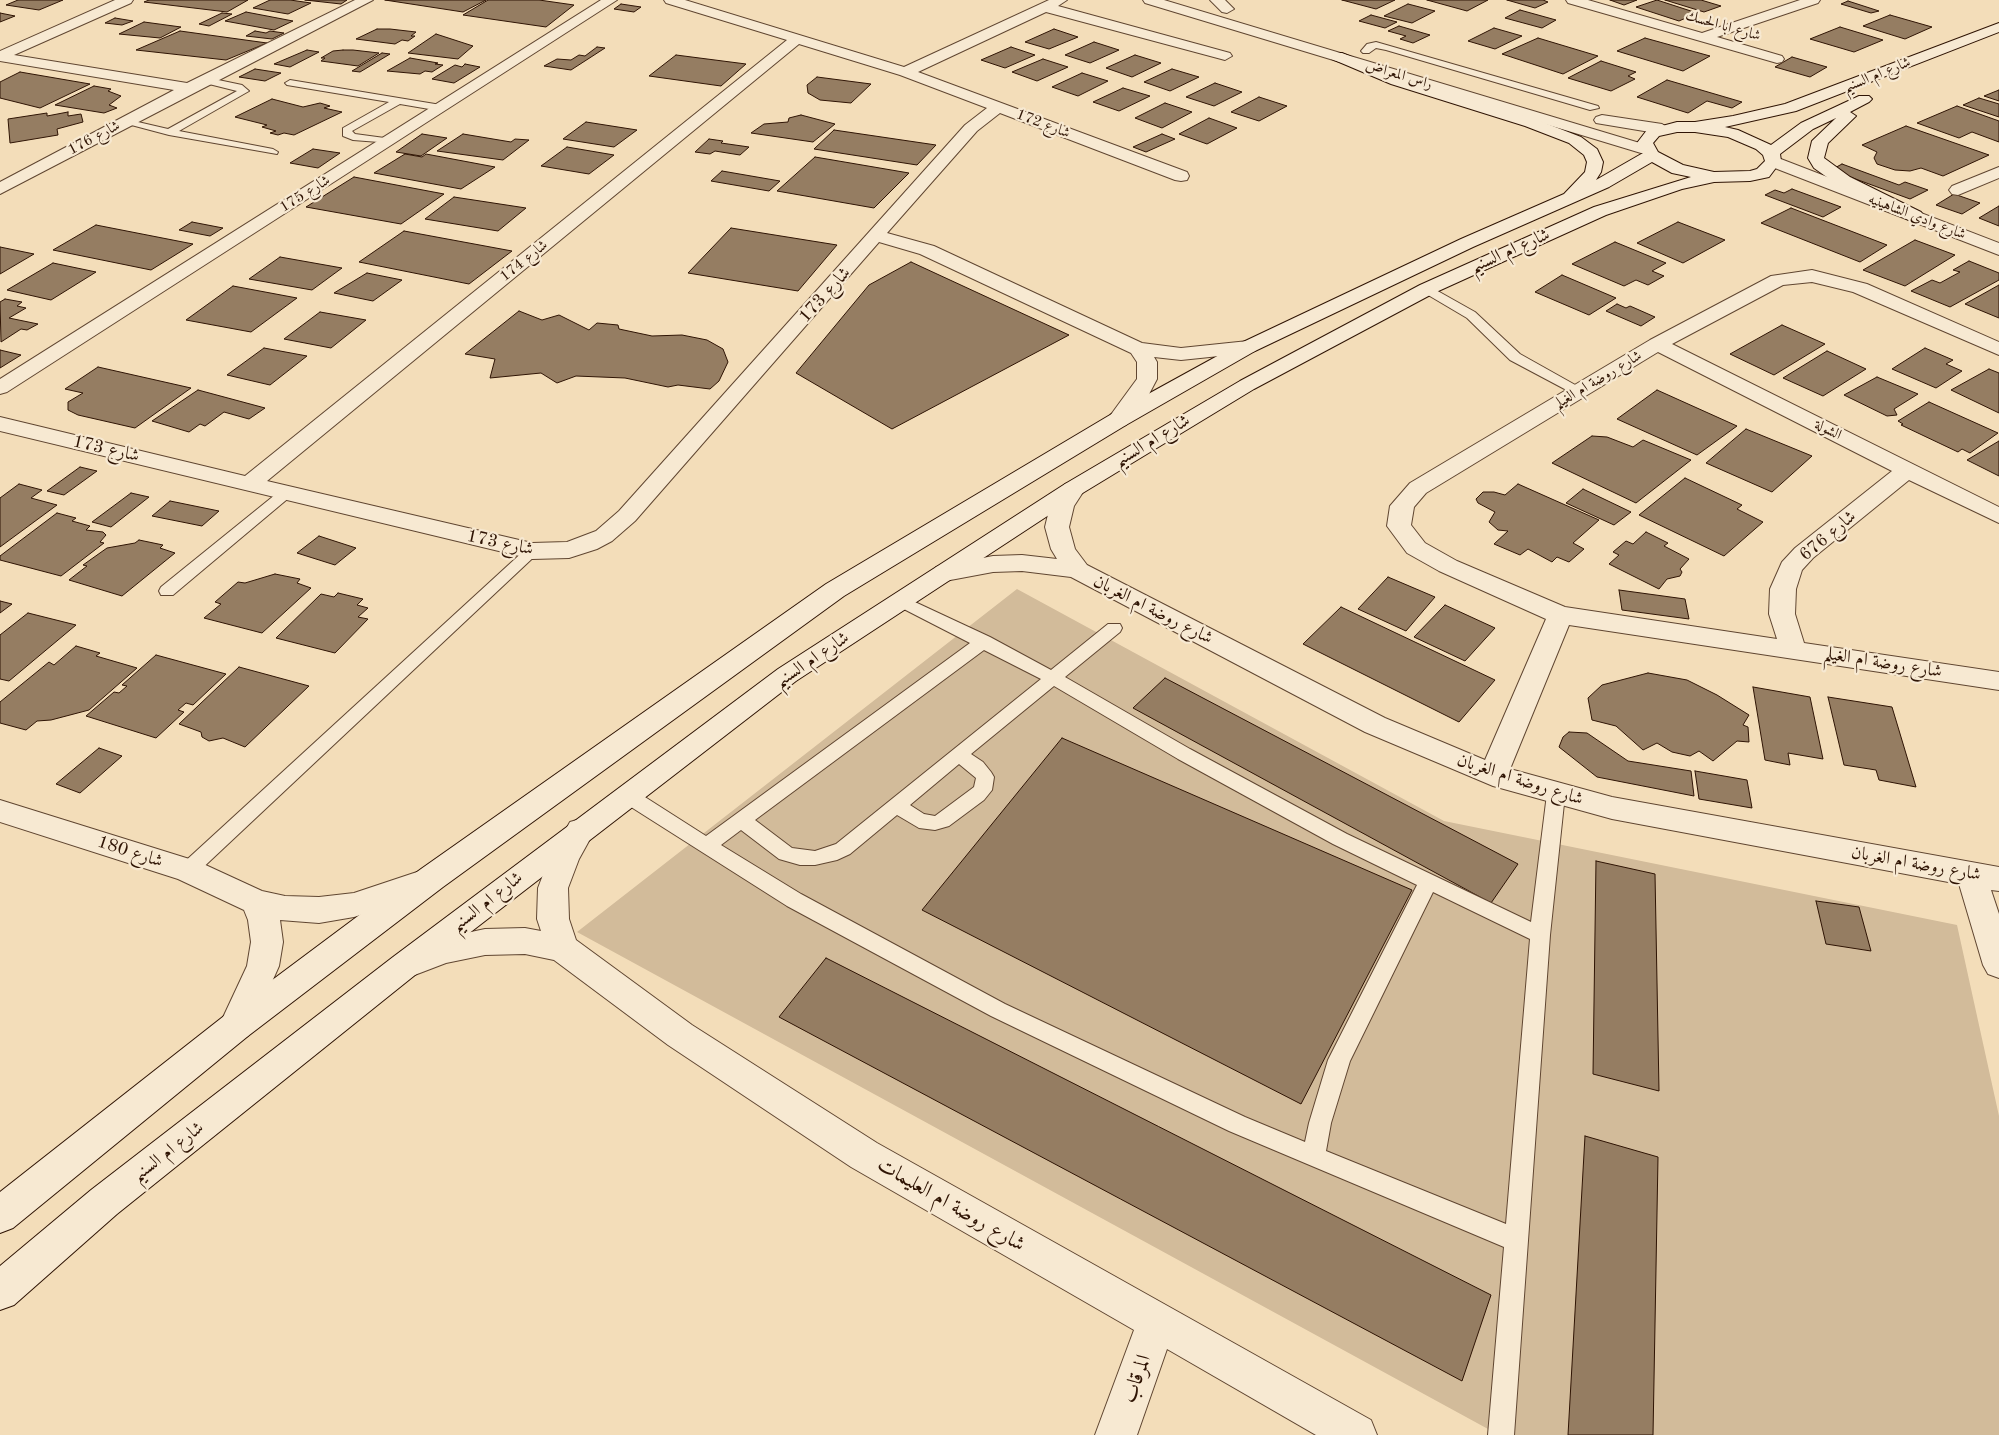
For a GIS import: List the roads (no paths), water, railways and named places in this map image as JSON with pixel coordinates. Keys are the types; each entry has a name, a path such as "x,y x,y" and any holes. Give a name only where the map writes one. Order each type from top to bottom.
{"street":[{"path":"0,56 126,0"},
{"name":"شارع 176","path":"0,189 188,88 366,0"},
{"name":"شارع 175","path":"0,388 610,0"},
{"name":"شارع 172","path":"671,0 905,72 1181,176"},
{"path":"905,72 1060,0"},
{"name":"راس المعراض","path":"1150,0 1650,152 1678,169 1714,177"},
{"name":"راس المعراض","path":"1197,0 1222,4 1366,51 1560,110 1624,125 1662,129 1695,126"},
{"name":"شارع ابا الحسك","path":"1573,0 1777,59"},
{"path":"1704,37 1813,0"},
{"path":"1045,7 1225,56"},
{"name":"شارع ام السنيم","path":"1695,126 1733,121 1790,108 1999,27"},
{"name":"شارع 174","path":"250,483 797,39"},
{"path":"0,56 188,88"},
{"path":"1337,56 1396,81 1554,131 1583,145 1591,153 1595,162 1593,172 1586,182 1556,204"},
{"name":"شارع ام السنيم","path":"1769,162 1807,126 1881,93 1826,134 1816,150 1816,158 1829,172 1844,181 1915,216"},
{"name":"شارع 173","path":"0,424 532,551 569,550 588,544 617,526 877,236 976,122 1000,107"},
{"path":"1695,126 1749,138 1769,162 1741,177 1714,177"},
{"path":"1650,152 1645,143 1648,138 1662,129"},
{"name":"شارع ام السنيم","path":"0,1215 236,1026 432,878 835,590 1118,420 1248,347 1467,243 1623,173 1650,152"},
{"name":"شارع وادي الشاهينيه","path":"1769,162 1999,248"},
{"path":"1958,190 1999,172"},
{"name":"شارع ام السنيم","path":"0,1290 104,1202 404,966 580,830 787,675 1073,489 1246,384 1427,289 1600,211 1678,185 1714,177"},
{"path":"877,236 927,250 1138,349 1181,354 1248,347"},
{"name":"شارع روضة ام الغيلم","path":"1999,349 1860,288 1812,276 1778,280 1657,344 1418,488 1402,506 1399,526 1416,548 1448,566 1560,615 1999,681"},
{"name":"الشولة","path":"1657,344 1999,516"},
{"path":"1118,420 1136,398 1147,379 1147,362 1138,349"},
{"name":"شارع 676","path":"1793,649 1782,614 1783,589 1791,568 1804,553 1907,470"},
{"name":"شارع روضة ام الغربان","path":"1073,489 1062,506 1057,527 1063,549 1078,571"},
{"name":"شارع روضة ام الغربان","path":"945,573 993,564 1022,563 1078,571 1375,725 1493,775 1556,794 1612,808 1985,876"},
{"path":"1493,775 1560,615"},
{"name":"شارع 180","path":"0,810 188,870 256,902 285,909 319,910 354,905 432,878"},
{"path":"562,948 553,919 553,888 564,859 580,830"},
{"path":"1985,876 1999,966"},
{"path":"236,1026 263,966 267,942 264,920 256,902"},
{"name":"شارع روضة ام العليمات","path":"404,966 443,951 485,942 525,941 562,948 680,1035 864,1155 1356,1435"},
{"name":"المرقاب","path":"1116,1435 1157,1322"}],"lane":[{"path":"1366,51 1370,46 1387,47 1594,108"},
{"path":"169,132 244,91 239,87 204,80"},
{"path":"290,83 441,108"},
{"path":"388,142 353,137 347,134 347,130 398,101"},
{"path":"124,122 273,152"},
{"path":"1427,289 1471,315 1496,341 1516,357 1579,391"},
{"path":"167,591 286,493"},
{"path":"188,870 532,551"},
{"path":"902,601 984,641 1053,678 1259,796 1428,883 1540,935"},
{"path":"742,820 786,854 800,858 815,858 843,849 1114,628"},
{"path":"706,846 984,641"},
{"path":"897,805 919,821 934,823 942,821 977,795 983,790 985,777 977,767 959,755"},
{"path":"1500,1435 1540,935 1556,794"},
{"path":"627,795 706,846 802,904 998,1010 1131,1075 1314,1157 1516,1240"},
{"path":"1314,1157 1322,1115 1339,1060 1428,883"}]}
